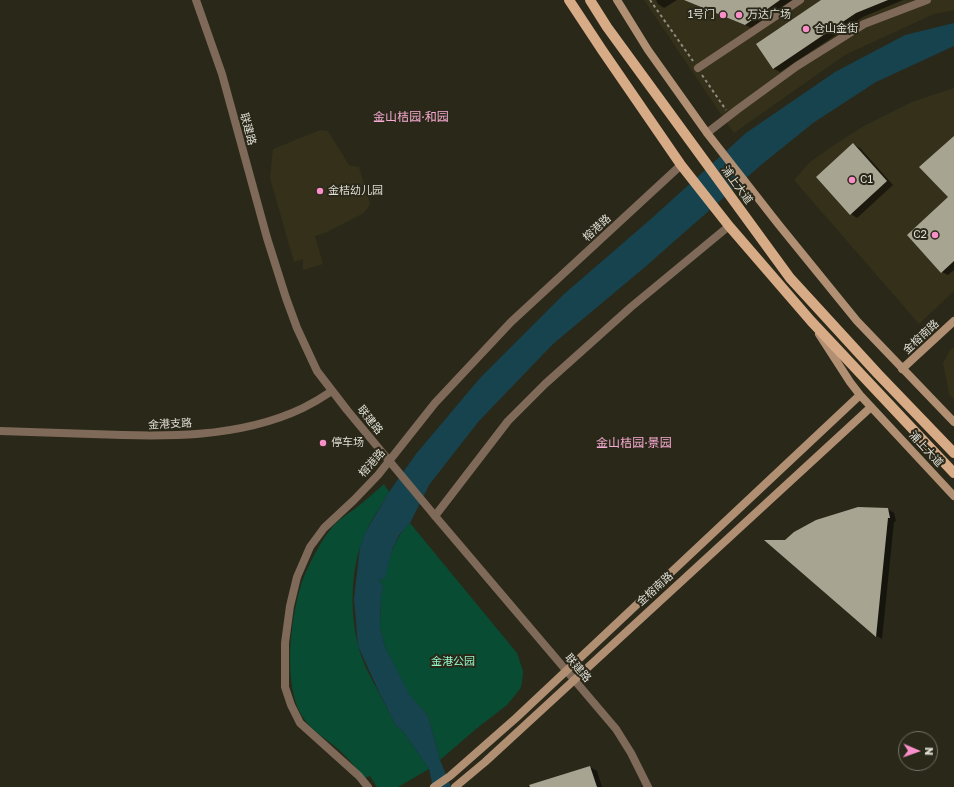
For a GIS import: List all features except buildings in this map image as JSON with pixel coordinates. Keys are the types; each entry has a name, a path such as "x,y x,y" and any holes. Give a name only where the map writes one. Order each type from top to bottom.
{"main road":[{"name":"浦上大道","path":"569,0 682,165 729,226 811,321 954,473"},
{"name":"浦上大道","path":"590,0 607,27 790,278 878,374 954,453"},
{"path":"617,0 648,50 707,133 857,321 954,422"},
{"name":"浦上大道","path":"811,321 860,395 954,496"},
{"name":"金榕南路","path":"902,369 954,321"},
{"path":"434,787 468,761 516,718 860,395"},
{"name":"金榕南路","path":"455,787 485,762 871,407"}],"street":[{"name":"联建路","path":"196,0 222,74 267,238 286,298 317,371 389,461 621,736 648,787"},
{"path":"698,68 800,0"},
{"path":"707,133 797,66 864,24 927,0"},
{"name":"榕港路","path":"368,787 351,769 305,728 290,705 285,687 286,627 292,591 310,547 324,528 354,500 389,461 435,402 510,322 682,165"},
{"path":"435,516 508,421 544,384 631,306 729,226"},
{"name":"金港支路","path":"0,431 138,436 167,436 210,432 244,427 279,417 304,408 332,391"}],"path":[{"path":"650,0 730,115"}],"shaded area":[{"path":"644,0 954,0 954,10 934,14 845,55 734,133"},
{"path":"954,88 954,291 919,324 794,180 810,162 864,126 912,102"},
{"name":"金桔幼儿园","path":"320,130 328,131 349,165 359,167 370,204 362,214 325,233 315,236 323,264 303,270 303,259 294,262 270,178 273,149"},
{"path":"954,347 954,399 949,394 943,363 950,350"}],"green space":[{"path":"384,484 389,492 367,529 356,563 353,612 358,644 367,670 396,726 403,731 429,769 398,787 377,787 370,776 365,778 342,752 309,725 302,716 296,703 290,670 291,634 297,599 303,578 320,544 335,524"},
{"name":"金港公园","path":"410,523 517,653 523,671 520,689 507,705 440,760 428,716 408,694 385,647 380,627 383,586 379,580 385,578 388,563 396,541"}],"water":[{"path":"954,23 954,46 876,82 813,123 761,165 645,267 553,344 479,421 429,485 410,523 399,535 392,550 385,578 379,580 383,586 380,627 385,647 409,694 428,716 440,760 451,787 433,787 429,769 403,731 396,726 358,646 354,599 360,547 365,533 389,492 416,454 480,378 563,295 652,218 746,133 835,72 905,35"}],"place":[{"name":"1号门","path":"723,15"},
{"name":"万达广场","path":"739,15"},
{"name":"仓山金街","path":"806,29"},
{"name":"C1","path":"852,180"},
{"name":"金桔幼儿园","path":"320,191"},
{"name":"C2","path":"935,235"},
{"name":"停车场","path":"323,443"}],"district":[{"name":"金山桔园·和园","path":"411,117"},
{"name":"金山桔园·景园","path":"634,443"}]}
